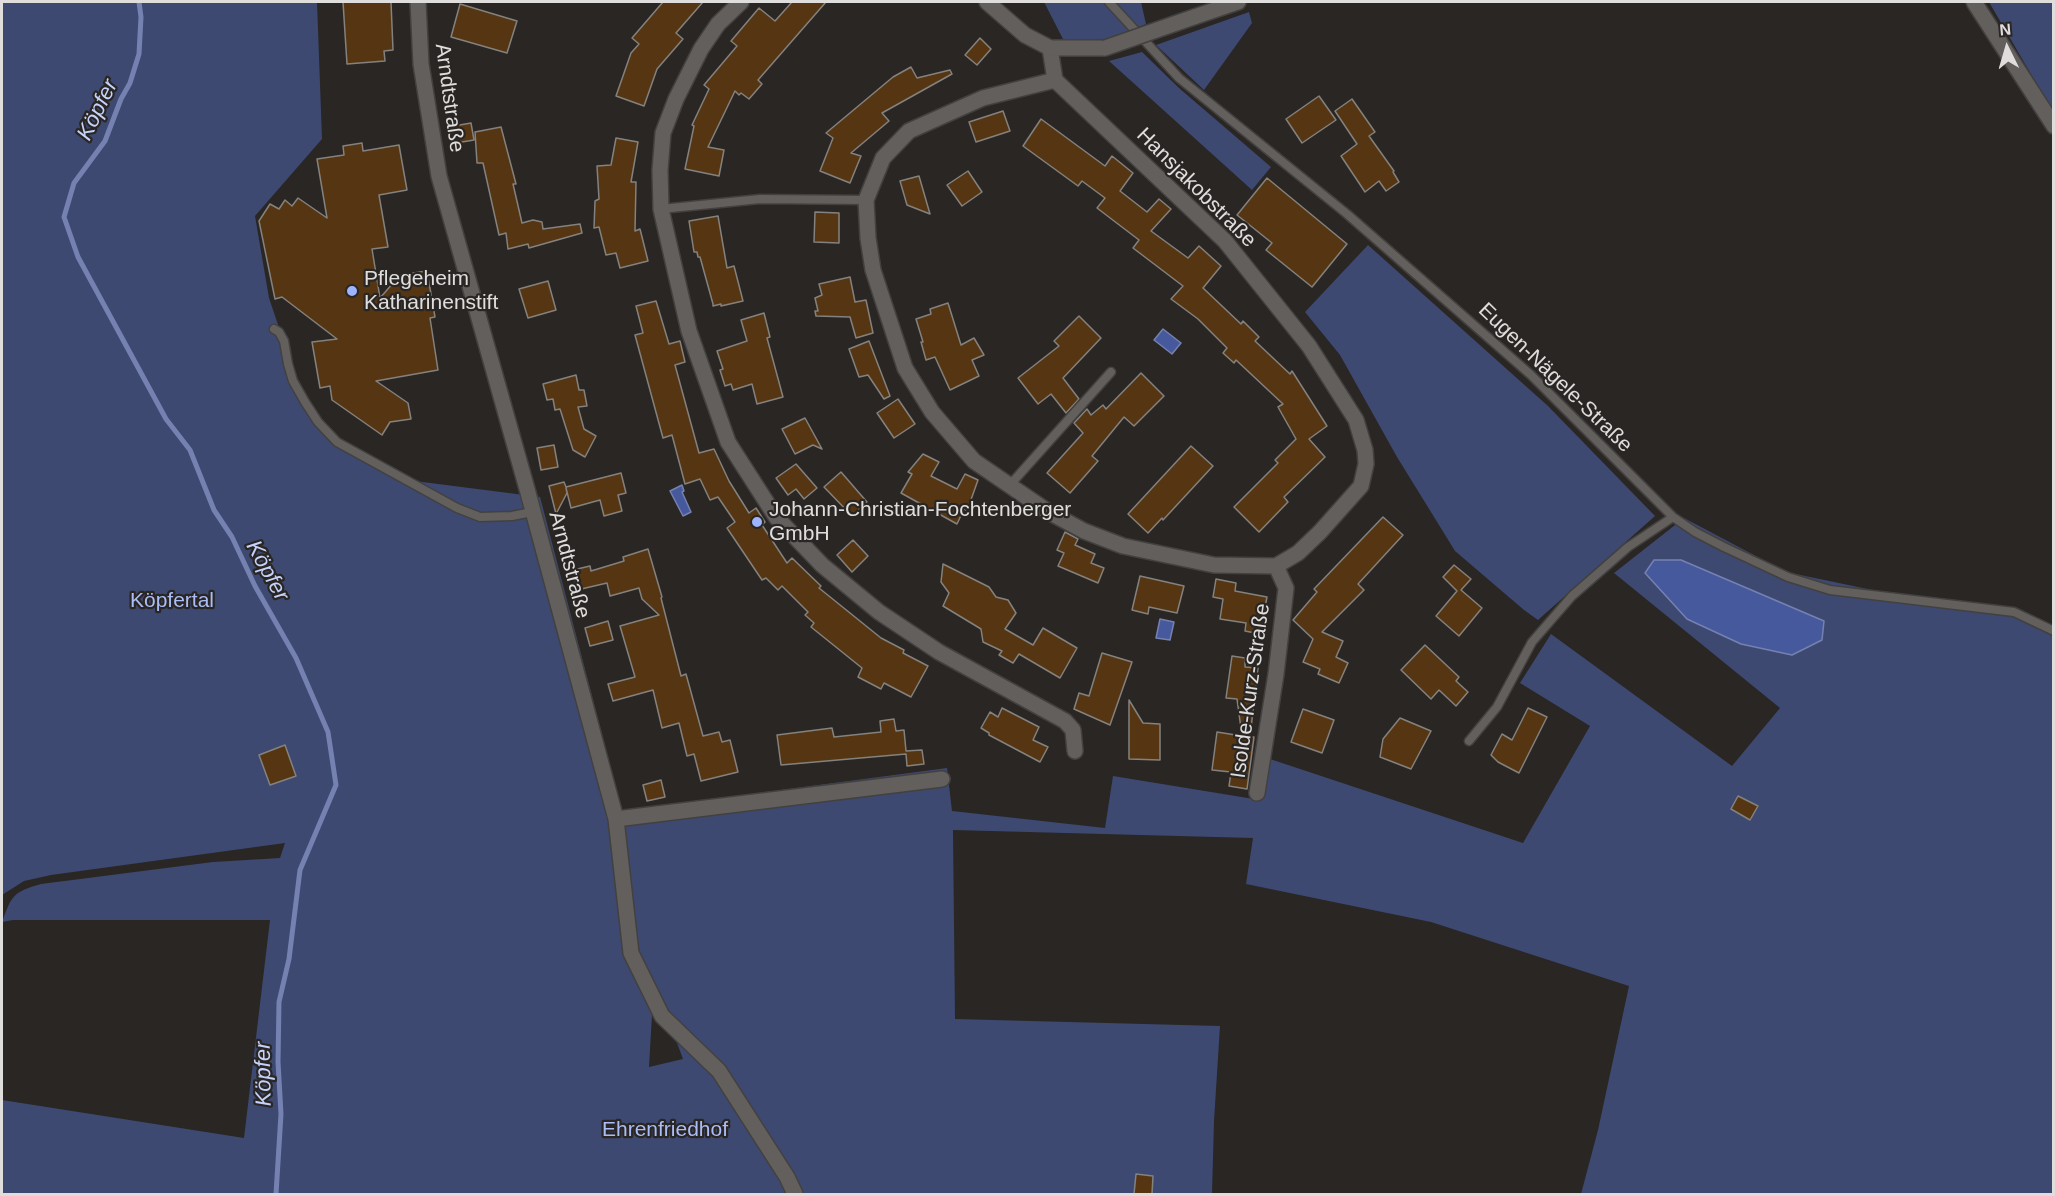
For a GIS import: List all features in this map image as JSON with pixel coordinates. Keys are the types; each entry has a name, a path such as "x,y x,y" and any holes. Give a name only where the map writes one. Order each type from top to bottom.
{"street":[{"name":"Arndtstraße","path":"418,2 421,64 439,176 616,819 631,953 662,1016 719,1071 787,1177 795,1194"},
{"path":"741,2 718,24 701,49 676,99 663,133 660,170 661,209 689,331 728,442 776,517 822,565 879,612 939,652 1065,721 1073,730 1075,751"},
{"path":"987,2 1025,36 1050,48 1105,48 1238,2"},
{"path":"1974,2 2054,126"},
{"path":"1050,48 1055,80 983,98 909,131 883,158 866,200 868,238 873,270 905,368 932,412 974,461 1009,486 1066,521 1123,546 1214,565 1276,566"},
{"name":"Hansjakobstraße","path":"1055,80 1225,241 1308,346 1356,420 1365,450 1366,464 1361,486 1298,554 1276,566"},
{"name":"Isolde-Kurz-Straße","path":"1257,793 1276,674 1286,588 1276,566"},
{"path":"616,819 942,779"}],"lane":[{"name":"Eugen-Nägele-Straße","path":"1109,2 1179,78 1347,213 1531,375 1673,517 1695,532 1788,577 1830,590 2014,612 2054,630"},
{"path":"661,209 760,199 866,200"},
{"path":"274,329 284,340 293,381 304,402 318,422 337,442 457,508 480,517 512,516 532,512"},
{"path":"1009,486 1111,372"},
{"path":"1469,741 1497,708 1533,642 1572,596 1628,547 1673,517"}],"green space":[{"path":"2,2 317,2 322,139 255,216 269,298 293,369 324,430 399,479 540,497 622,811 947,768 952,811 1105,828 1113,776 1260,800 1267,758 1523,843 1590,726 1520,683 1551,634 1732,766 1780,708 1614,573 1684,518 1786,572 1882,592 1993,609 2053,632 2053,1194 1581,1194 1598,1130 1629,986 1431,922 1246,884 1253,838 953,830 955,1019 1220,1026 1212,1194 2,1194 2,1100 244,1138 270,920 13,920 2,922 11,900 19,892 41,884 213,862 280,858 285,843 51,875 24,881 2,895","holes":["653,997 670,1024 683,1059 649,1067"]},
{"path":"1044,2 1141,2 1146,24 1108,39 1064,41"},
{"path":"1989,2 2053,2 2053,112"},
{"path":"1249,12 1252,23 1204,90 1156,45"},
{"path":"1142,52 1179,88 1271,167 1252,190 1109,61"},
{"path":"1368,245 1548,406 1655,516 1538,620 1455,551 1397,457 1340,355 1305,312"}],"shaded area":[{"path":"1163,329 1181,343 1172,354 1154,340"},
{"path":"682,485 684,491 682,492 691,512 683,516 670,491"},
{"path":"1654,560 1681,560 1824,621 1822,640 1792,655 1741,644 1687,619 1645,573"},
{"path":"1160,619 1174,622 1170,640 1156,638"}],"building":[{"path":"343,2 391,2 393,50 384,51 385,61 347,64"},
{"path":"663,2 703,2 676,33 683,39 657,69 644,106 616,96 631,53 639,44 632,38"},
{"path":"792,2 826,2 758,80 762,84 749,99 735,91 708,147 724,150 719,176 685,169 694,126 692,125 709,89 704,85 737,46 731,41 759,8 775,21"},
{"path":"460,4 517,21 507,53 451,37"},
{"path":"980,38 991,49 977,65 965,55"},
{"path":"911,67 917,78 950,70 952,74 882,113 889,121 851,153 861,156 850,183 820,171 833,138 826,133 893,77"},
{"path":"1319,96 1336,120 1302,143 1286,119"},
{"path":"1352,99 1375,132 1369,136 1394,171 1399,182 1386,191 1379,181 1365,192 1341,156 1357,144 1335,111"},
{"path":"1003,111 1010,131 976,142 969,122"},
{"path":"1041,119 1105,166 1112,156 1133,173 1120,191 1147,212 1159,199 1171,209 1151,231 1188,258 1199,246 1221,266 1203,288 1241,324 1243,321 1259,337 1255,341 1290,374 1292,371 1327,426 1309,439 1325,457 1284,497 1288,502 1259,532 1234,507 1278,463 1275,460 1296,439 1278,407 1283,404 1236,360 1234,363 1223,353 1227,348 1198,319 1171,299 1183,286 1133,248 1139,240 1097,208 1105,198 1082,181 1078,186 1023,146"},
{"path":"471,123 474,140 456,143 454,126"},
{"path":"501,127 516,184 513,184 522,223 533,220 542,222 543,229 580,224 582,233 529,248 528,244 508,249 506,233 499,235 483,163 477,163 475,132"},
{"path":"616,138 638,142 631,182 636,182 635,231 640,229 648,261 620,268 616,253 606,255 599,227 594,228 595,201 599,199 597,166 611,165"},
{"name":"Pflegeheim Katharinenstift","path":"362,143 363,151 399,145 407,190 379,195 388,247 372,249 380,298 400,275 427,271 435,317 430,318 438,370 376,381 408,403 411,419 390,422 382,435 332,400 330,386 320,388 312,342 337,339 282,297 275,299 259,221 270,204 279,209 285,200 292,206 298,198 327,218 317,159 344,155 343,146"},
{"path":"968,171 982,192 962,206 947,185"},
{"path":"919,176 930,214 907,205 900,181"},
{"path":"1267,178 1347,244 1312,287 1266,250 1272,243 1237,215"},
{"path":"815,212 839,213 839,243 814,242"},
{"path":"718,216 727,268 734,266 743,301 713,306 700,257 697,252 694,252 689,221"},
{"path":"850,277 855,302 866,300 873,333 856,338 850,317 816,316 815,311 818,311 815,298 822,295 819,284"},
{"path":"548,281 556,310 528,318 519,289"},
{"path":"656,301 669,344 680,341 685,362 675,365 699,453 714,449 729,481 749,513 756,508 765,522 762,525 787,563 792,558 821,586 819,588 881,638 928,666 911,697 884,683 881,689 858,677 862,668 811,627 814,623 805,615 808,612 782,586 778,590 766,578 762,580 727,528 735,522 718,497 710,500 700,479 685,484 672,435 663,438 635,335 643,333 636,306"},
{"path":"948,303 961,345 974,338 984,355 972,360 979,376 950,390 935,357 926,360 916,319 931,314 930,309"},
{"path":"764,313 770,337 767,338 783,397 757,404 752,384 733,390 731,384 725,386 720,370 723,369 717,351 747,341 741,320"},
{"path":"1079,316 1101,338 1063,378 1079,399 1066,413 1051,394 1038,404 1018,378 1059,346 1054,341"},
{"path":"869,341 890,396 884,399 868,375 859,377 849,349"},
{"path":"1141,373 1164,396 1134,426 1124,417 1092,456 1098,461 1070,493 1047,473 1083,433 1074,423 1087,409 1091,415 1103,405 1106,409"},
{"path":"576,375 579,390 584,390 587,406 578,407 584,429 596,436 585,457 573,450 560,409 555,410 553,399 547,400 543,384"},
{"path":"898,399 915,424 894,438 877,413"},
{"path":"805,418 822,449 813,445 795,454 782,429"},
{"path":"554,445 558,467 541,470 537,448"},
{"path":"1191,446 1213,466 1148,533 1128,514"},
{"path":"923,454 939,462 931,476 957,489 965,474 978,480 967,511 964,509 957,524 901,493 912,474 908,472"},
{"path":"796,464 817,488 804,499 796,489 788,495 776,478"},
{"path":"841,472 867,502 852,516 824,487"},
{"path":"621,473 626,493 618,495 622,511 604,516 600,500 571,508 566,488 567,493 556,514 549,486 564,482 566,487"},
{"path":"1383,517 1403,535 1358,584 1364,590 1322,632 1343,641 1336,657 1348,663 1339,683 1318,674 1320,669 1303,662 1313,639 1293,620 1317,592 1314,589"},
{"path":"1065,532 1078,539 1075,545 1095,554 1091,563 1104,568 1098,583 1058,566 1064,553 1057,550"},
{"path":"853,540 868,556 852,572 837,555"},
{"path":"648,549 681,676 686,674 703,736 719,732 722,742 730,740 738,772 701,781 694,754 687,756 679,723 662,728 653,690 613,701 608,684 635,677 620,626 659,615 642,599 639,588 610,596 607,583 577,590 573,570 590,566 591,571 624,561 623,557"},
{"path":"943,564 989,587 996,597 1008,600 1016,613 1005,629 1033,645 1043,628 1077,648 1060,678 1019,654 1013,663 999,655 1002,651 983,642 981,629 943,606 949,593 941,582"},
{"path":"1454,565 1471,579 1461,590 1482,608 1459,636 1436,616 1457,591 1443,577"},
{"path":"1140,576 1184,586 1177,613 1149,607 1148,614 1132,610"},
{"path":"1216,579 1236,583 1235,591 1267,597 1260,634 1245,631 1246,623 1220,619 1223,599 1213,597"},
{"path":"608,621 613,640 590,646 585,628"},
{"path":"1425,645 1459,677 1456,681 1468,692 1456,706 1439,690 1431,699 1401,670"},
{"path":"1102,653 1132,662 1110,725 1074,709 1079,693 1089,696"},
{"path":"1232,656 1245,658 1245,667 1258,668 1250,737 1254,737 1247,789 1229,786 1231,772 1212,770 1217,732 1242,736 1237,699 1226,698"},
{"path":"1129,700 1143,723 1160,724 1160,760 1129,759"},
{"path":"1002,708 1039,727 1033,740 1048,747 1040,762 989,735 981,728 990,712 998,717"},
{"path":"1528,708 1547,717 1519,773 1498,762 1491,755 1502,734 1512,740"},
{"path":"1303,709 1334,720 1322,753 1291,742"},
{"path":"1400,718 1431,731 1411,769 1380,757 1383,739"},
{"path":"894,719 896,731 904,730 906,751 922,750 924,764 907,766 906,754 781,765 777,735 832,728 834,737 881,732 880,721"},
{"path":"285,745 296,776 270,785 259,755"},
{"path":"661,780 665,797 647,801 643,785"},
{"path":"1738,796 1758,806 1750,820 1731,809"},
{"path":"1136,1174 1153,1176 1152,1194 1134,1194"}],"waterway":[{"name":"Köpfer","path":"139,2 141,17 139,54 130,83 121,99 105,141 74,183 64,217 78,257 166,419 190,450 214,510 232,537 255,586 296,658 328,732 336,785 300,870 289,959 279,1002 278,1062 281,1114 276,1194"}],"place":[{"name":"Pflegeheim Katharinenstift","path":"352,291"},
{"name":"Johann-Christian-Fochtenberger GmbH","path":"757,522"}],"park label":[{"name":"Köpfertal","path":"172,601"},
{"name":"Ehrenfriedhof","path":"665,1130"}]}
